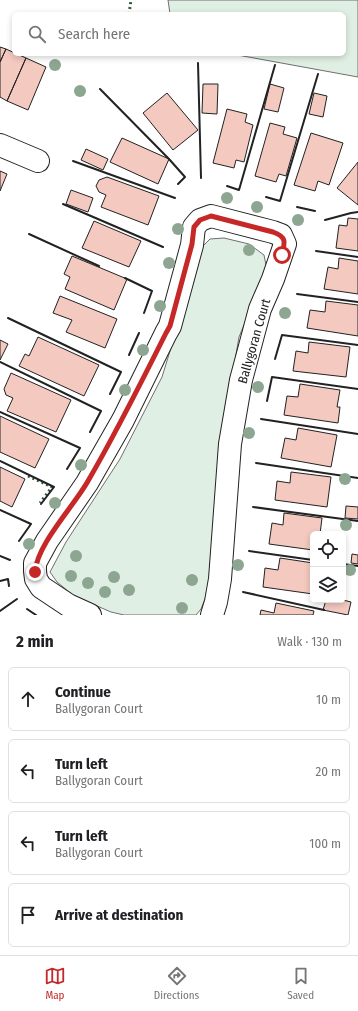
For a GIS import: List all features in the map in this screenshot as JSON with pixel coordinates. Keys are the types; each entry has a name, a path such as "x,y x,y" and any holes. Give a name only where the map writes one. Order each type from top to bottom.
{"street":[{"path":"0,145 38,161"},
{"name":"Ballygoran Court","path":"90,615 68,605 48,593 36,579 35,563 47,541 87,483 126,412 170,326 192,244 194,227 200,220 211,216 281,235 285,244 273,279 260,309 241,380 230,444 220,579 212,615"}],"green space":[{"path":"168,0 358,0 358,77 243,56 346,56 346,12 170,12"},
{"path":"224,238 249,244 264,255 267,270 239,337 227,407 215,555 205,599 201,609 196,615 124,615 111,612 74,596 57,582 50,572 66,542 120,459 162,377 202,247 210,239"}],"building":[{"path":"0,47 6,49 0,62"},
{"path":"6,49 12,52 12,56 22,56 26,58 7,101 0,97 0,62"},
{"path":"26,58 46,67 28,110 7,101"},
{"path":"203,84 218,84 217,114 202,113"},
{"path":"270,84 284,88 278,112 264,109"},
{"path":"167,93 198,130 173,150 143,113"},
{"path":"314,93 327,96 323,117 309,114"},
{"path":"227,109 247,114 245,122 253,125 244,162 236,160 234,168 213,163"},
{"path":"270,123 285,127 283,134 297,138 286,176 279,174 276,182 255,176"},
{"path":"311,133 343,143 329,185 318,181 315,191 294,185"},
{"path":"122,138 169,159 158,184 110,162"},
{"path":"86,149 108,159 103,170 81,160"},
{"path":"358,162 358,205 337,188"},
{"path":"0,171 7,174 0,191"},
{"path":"107,177 159,196 148,225 101,207 106,195 99,192 96,186 99,180"},
{"path":"71,190 93,198 88,212 66,204"},
{"path":"348,218 358,219 358,251 336,248 339,225 347,226"},
{"path":"94,221 141,241 129,267 82,248"},
{"path":"72,256 127,279 114,310 65,289 70,277 64,274"},
{"path":"339,258 358,261 358,294 324,289 328,267 338,269"},
{"path":"60,296 117,319 105,348 66,332 72,320 53,313"},
{"path":"326,301 358,305 358,336 307,328 310,310 325,312"},
{"path":"38,337 99,365 84,396 19,366 25,354 29,356"},
{"path":"0,340 8,344 0,360"},
{"path":"309,342 350,347 346,377 293,371 296,351 308,353"},
{"path":"11,373 71,400 56,432 7,411 13,398 6,395 4,389"},
{"path":"300,384 340,390 337,407 340,407 338,423 284,415 287,396 298,397"},
{"path":"0,416 49,439 35,468 0,452"},
{"path":"298,428 337,435 331,467 281,458 285,438 296,440"},
{"path":"0,467 25,479 12,507 0,501"},
{"path":"291,472 331,477 327,507 275,500 277,481 290,483"},
{"path":"346,506 358,507 358,519 345,518"},
{"path":"284,513 322,518 320,531 310,531 310,550 269,544 272,523 283,525"},
{"path":"352,554 358,555 358,564 351,563"},
{"path":"280,558 310,563 310,594 263,587 265,568 278,570"},
{"path":"346,601 351,602 348,615 323,610 325,603 346,603"},
{"path":"276,603 314,611 313,615 260,615 261,610 274,613"}],"hedge":[{"path":"129,12 131,0"},
{"path":"28,476 52,487 40,503"}],"wall":[{"path":"198,63 201,178"},
{"path":"227,186 239,190 275,65"},
{"path":"266,197 280,201 318,74"},
{"path":"100,89 185,177 178,184"},
{"path":"73,161 175,198"},
{"path":"63,204 163,247"},
{"path":"297,207 315,211"},
{"path":"325,220 358,212"},
{"path":"29,234 99,266"},
{"path":"316,251 358,257"},
{"path":"125,278 152,291 144,313"},
{"path":"297,294 358,302"},
{"path":"8,318 121,372 110,394"},
{"path":"129,355 139,333"},
{"path":"275,359 282,335 358,345"},
{"path":"0,362 101,411 90,432"},
{"path":"267,401 272,377 358,389"},
{"path":"0,412 80,448 67,469"},
{"path":"261,419 358,434"},
{"path":"0,461 54,487 41,504"},
{"path":"256,463 358,478"},
{"path":"253,507 358,521"},
{"path":"0,510 31,524 19,541"},
{"path":"249,551 310,560"},
{"path":"0,556 10,560"},
{"path":"346,564 358,566"},
{"path":"0,581 8,579 9,586"},
{"path":"243,592 324,610"},
{"path":"0,611 17,599"},
{"path":"27,609 36,615"}],"route":[{"path":"35,572 35,563 47,541 87,483 123,420 170,326 192,244 194,227 200,220 211,216 273,232 281,235 284,239 285,244 282,255"}]}
